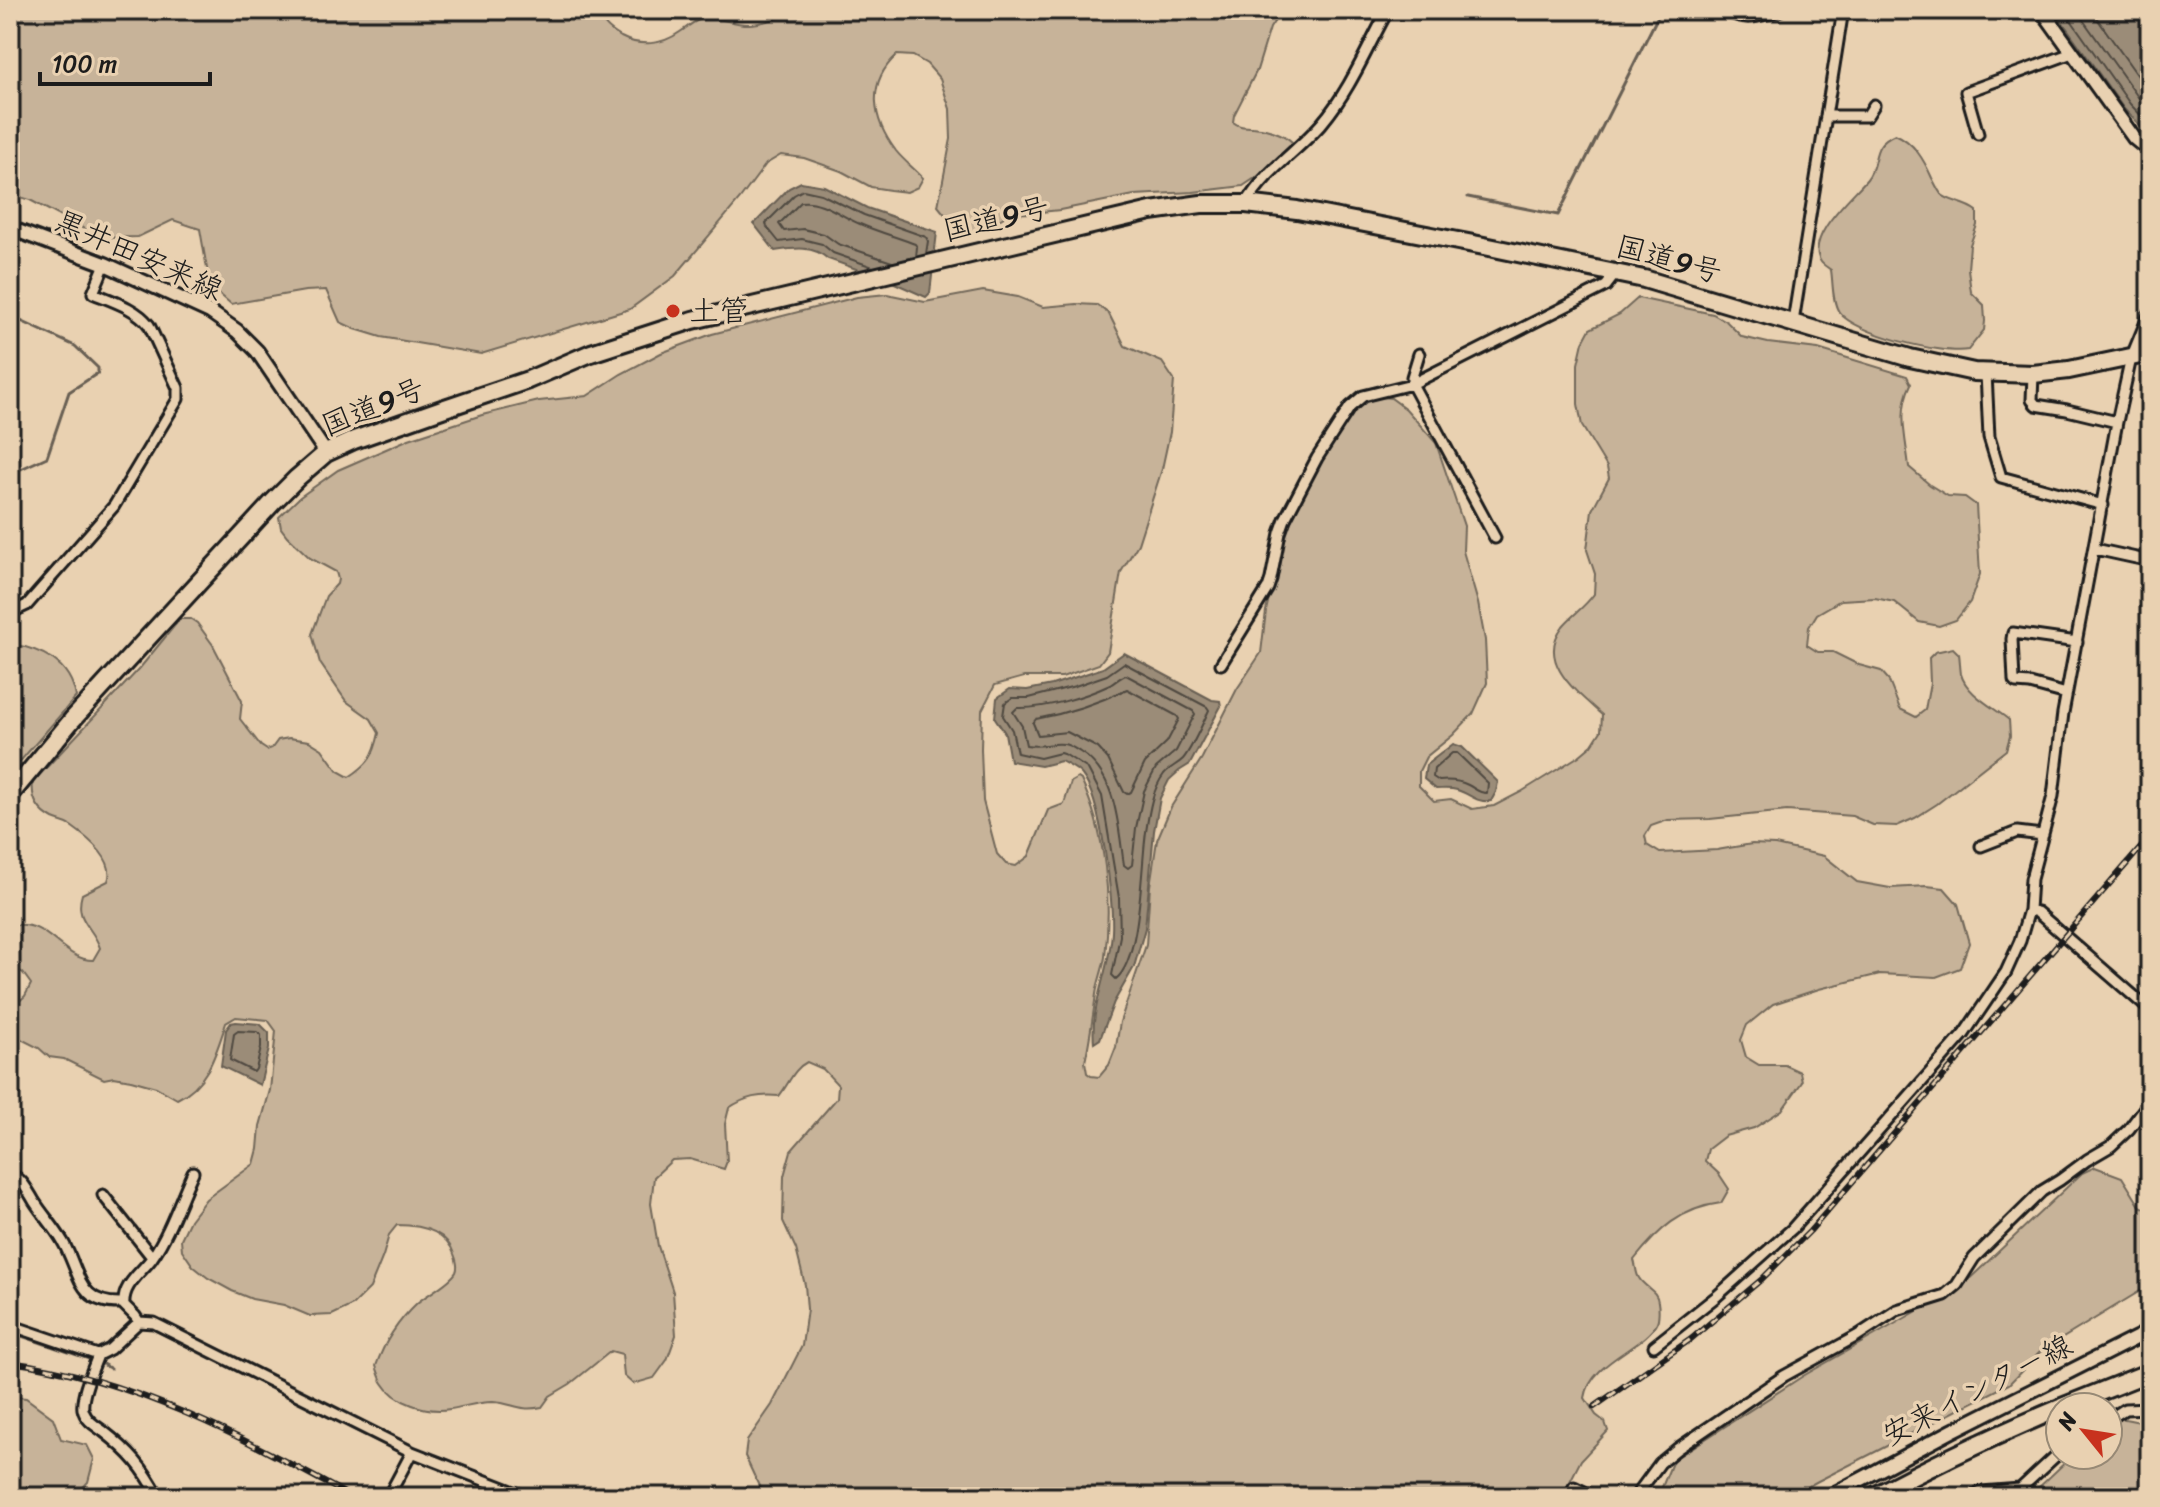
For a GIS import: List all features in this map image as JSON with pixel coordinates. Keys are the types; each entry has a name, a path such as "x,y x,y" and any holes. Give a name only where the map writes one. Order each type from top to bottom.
{"highway":[{"name":"国道9号","path":"10,795 72,720 273,502 326,453 354,440 528,380 591,353 693,320 1151,211 1201,204 1246,204 1297,210 1616,273 1939,366 1986,373 2033,374 2069,370 2150,353"},
{"path":"2102,1391 2150,1372"},
{"path":"1873,1497 2044,1414"}],"main road":[{"path":"2042,10 2134,138 2150,151"},
{"name":"黒井田安来線","path":"10,228 105,264 210,312 237,331 257,351 326,453"},
{"name":"安来インター線","path":"1828,1497 2150,1331"}],"street":[{"path":"1246,204 1256,187 1329,115 1388,10"},
{"path":"1723,10 1748,19 1780,10"},
{"path":"1793,322 1843,10"},
{"path":"1978,134 1966,92 2072,53"},
{"path":"1827,116 1867,116 1874,105"},
{"path":"10,613 27,605 114,506 178,399 178,388 149,325 134,311 93,293 105,264"},
{"path":"1221,664 1268,588 1285,519 1343,415 1363,396 1412,384 1606,286 1616,273"},
{"path":"1654,1346 1717,1296 1792,1229 1964,1034 2006,972 2029,910 2031,879 2053,796 2063,713 2117,422 2131,358 2150,312"},
{"path":"1419,354 1412,384 1495,538"},
{"path":"1986,373 1989,437 2002,479 2103,505"},
{"path":"2033,374 2032,400 2036,405 2117,422"},
{"path":"2095,549 2150,561"},
{"path":"2063,693 2016,683 2010,632 2077,642"},
{"path":"1981,846 2017,832 2043,835"},
{"path":"2029,910 2037,912 2150,1010"},
{"path":"1635,1497 1660,1463 1677,1449 1784,1376 1897,1310 1945,1295 1957,1285 1974,1258 2042,1191 2111,1146 2129,1129 2150,1101"},
{"path":"123,1303 127,1288 152,1257 168,1229 193,1172"},
{"path":"10,1174 21,1181 60,1237 89,1293 103,1302 123,1303 139,1322 154,1323 412,1452 527,1497"},
{"path":"103,1195 152,1257"},
{"path":"139,1322 110,1349 98,1355 83,1409 89,1420 127,1450 159,1497"},
{"path":"10,1325 98,1355"},
{"path":"2124,1410 2150,1408"},
{"path":"388,1497 412,1452"},
{"path":"1970,1497 1981,1492 2020,1489 2044,1467"},
{"path":"1569,1497 1574,1487 1595,1497"}],"shaded area":[{"path":"10,10 598,10 613,32 643,43 666,40 702,19 754,24 803,10 1282,10 1270,28 1257,70 1233,122 1274,132 1292,142 1289,149 1243,186 1134,195 1060,210 1009,214 977,233 965,231 951,222 938,206 951,139 950,109 940,79 927,64 913,56 897,55 880,77 876,102 888,139 923,178 918,187 907,192 871,187 841,171 804,158 781,155 766,164 675,276 630,309 481,354 381,337 355,329 340,322 326,290 231,304 210,286 200,229 173,220 138,237 101,238 30,200 10,194"},
{"path":"1895,134 1918,152 1942,195 1977,211 1968,269 1971,292 1984,305 1985,321 1984,330 1968,350 1939,349 1900,341 1848,320 1837,308 1831,270 1821,262 1819,241 1824,229 1871,173 1881,143"},
{"path":"983,291 1018,297 1043,307 1097,305 1109,314 1125,346 1162,362 1174,380 1170,432 1162,469 1138,544 1121,572 1108,652 1099,664 1062,677 1024,677 995,685 982,710 983,801 997,854 1006,864 1016,866 1029,856 1048,810 1064,804 1071,782 1078,778 1096,822 1105,867 1108,912 1105,957 1085,1062 1087,1073 1091,1076 1099,1077 1109,1065 1146,945 1157,840 1171,807 1202,758 1237,689 1261,653 1266,611 1281,544 1305,490 1344,420 1362,401 1373,396 1391,398 1406,409 1436,443 1464,526 1463,551 1485,640 1487,683 1473,714 1426,757 1419,771 1419,786 1434,801 1451,799 1472,809 1494,806 1521,792 1579,756 1592,745 1601,731 1602,715 1563,676 1554,652 1563,626 1594,594 1595,574 1587,550 1592,510 1609,478 1607,467 1582,426 1578,404 1578,364 1583,342 1590,329 1620,314 1638,298 1713,314 1727,322 1742,337 1818,349 1907,376 1911,384 1904,405 1904,425 1909,467 1948,496 1965,497 1976,505 1980,574 1970,602 1956,620 1939,626 1919,622 1894,602 1875,598 1841,600 1817,614 1809,627 1807,645 1818,652 1833,652 1859,665 1881,671 1888,679 1900,709 1916,717 1925,710 1930,683 1929,658 1935,652 1953,648 1959,654 1961,674 1969,688 2009,720 2010,736 2006,750 1937,804 1897,826 1873,825 1852,816 1787,811 1668,820 1651,826 1645,836 1647,845 1660,853 1717,850 1752,844 1775,845 1824,856 1857,882 1890,888 1944,888 1958,904 1969,943 1960,968 1936,977 1880,974 1819,989 1773,1004 1747,1025 1741,1040 1746,1057 1759,1065 1785,1065 1800,1072 1802,1082 1782,1110 1754,1128 1725,1136 1708,1149 1705,1161 1729,1189 1721,1203 1682,1215 1652,1239 1634,1260 1639,1278 1657,1298 1658,1320 1651,1331 1607,1364 1589,1385 1585,1398 1596,1415 1605,1422 1608,1431 1581,1460 1562,1497 764,1497 745,1456 747,1441 772,1405 802,1346 807,1309 796,1249 783,1221 784,1176 791,1151 837,1098 838,1085 823,1069 807,1062 779,1096 753,1097 729,1108 725,1124 727,1161 724,1169 690,1159 672,1160 654,1177 651,1204 658,1246 673,1292 676,1335 667,1360 654,1378 633,1384 624,1376 622,1354 611,1351 550,1396 542,1407 521,1408 493,1402 441,1410 412,1405 388,1390 376,1366 388,1340 404,1317 456,1272 454,1254 438,1234 414,1226 397,1225 389,1235 370,1288 353,1305 332,1315 310,1316 284,1305 252,1299 232,1291 193,1266 182,1250 181,1239 190,1220 206,1199 254,1164 270,1090 276,1031 268,1020 236,1017 226,1023 203,1077 188,1093 177,1099 156,1087 114,1077 104,1079 64,1059 49,1057 39,1048 15,1036 10,1028 10,1010 25,996 31,984 23,973 10,965 10,926 34,928 72,953 93,960 100,948 82,917 80,903 82,894 108,881 109,873 108,865 92,843 40,808 34,799 33,782 140,668 180,619 191,619 197,623 213,645 242,701 240,719 261,746 267,750 278,740 289,738 309,741 322,749 338,771 349,777 373,754 379,733 371,719 346,701 320,663 312,634 326,596 337,584 336,572 310,558 281,528 279,517 300,497 338,470 409,439 482,415 539,401 587,396 661,353 712,334 857,297 887,294 925,302"},
{"path":"10,644 33,649 53,659 68,675 76,697 10,773"},
{"path":"2095,1167 2122,1177 2140,1206 2150,1208 2150,1285 2040,1352 2009,1384 1789,1497 1658,1497 1673,1460 1803,1376 1963,1285 2082,1173"},
{"path":"10,1396 26,1398 53,1418 61,1439 87,1445 94,1459 88,1482 74,1497 10,1497"},
{"path":"2124,1419 2150,1424 2150,1497 2033,1497 2056,1471 2124,1471"}],"water":[{"path":"2054,10 2150,10 2150,136 2124,109"},
{"path":"801,182 824,186 867,208 937,232 930,293 926,297 828,259 816,251 775,251 754,224 789,188"},
{"path":"1124,653 1212,700 1220,701 1221,706 1190,764 1169,780 1160,798 1145,928 1134,967 1114,1002 1100,1039 1094,1043 1095,1015 1112,932 1105,850 1095,805 1082,775 1061,761 1041,766 1010,761 1005,733 995,718 997,698 1010,689 1027,690 1052,685 1103,668"},
{"path":"1453,744 1462,747 1498,782 1491,801 1477,799 1454,789 1436,789 1424,779 1426,765"},
{"path":"236,1022 260,1024 269,1033 269,1049 260,1085 221,1066 226,1030"}],"waterway":[{"path":"1468,197 1558,215 1661,10"},
{"path":"10,282 18,285 19,290 10,316 75,346 98,368 98,373 69,392 47,457 10,474"},
{"path":"10,1332 111,1369"}],"railway":[{"path":"1594,1407 1691,1339 1762,1279 1810,1231 2150,837"},
{"path":"10,1362 56,1370 144,1396 229,1433 352,1497"}],"place":[{"name":"土管","path":"673,311"}]}
